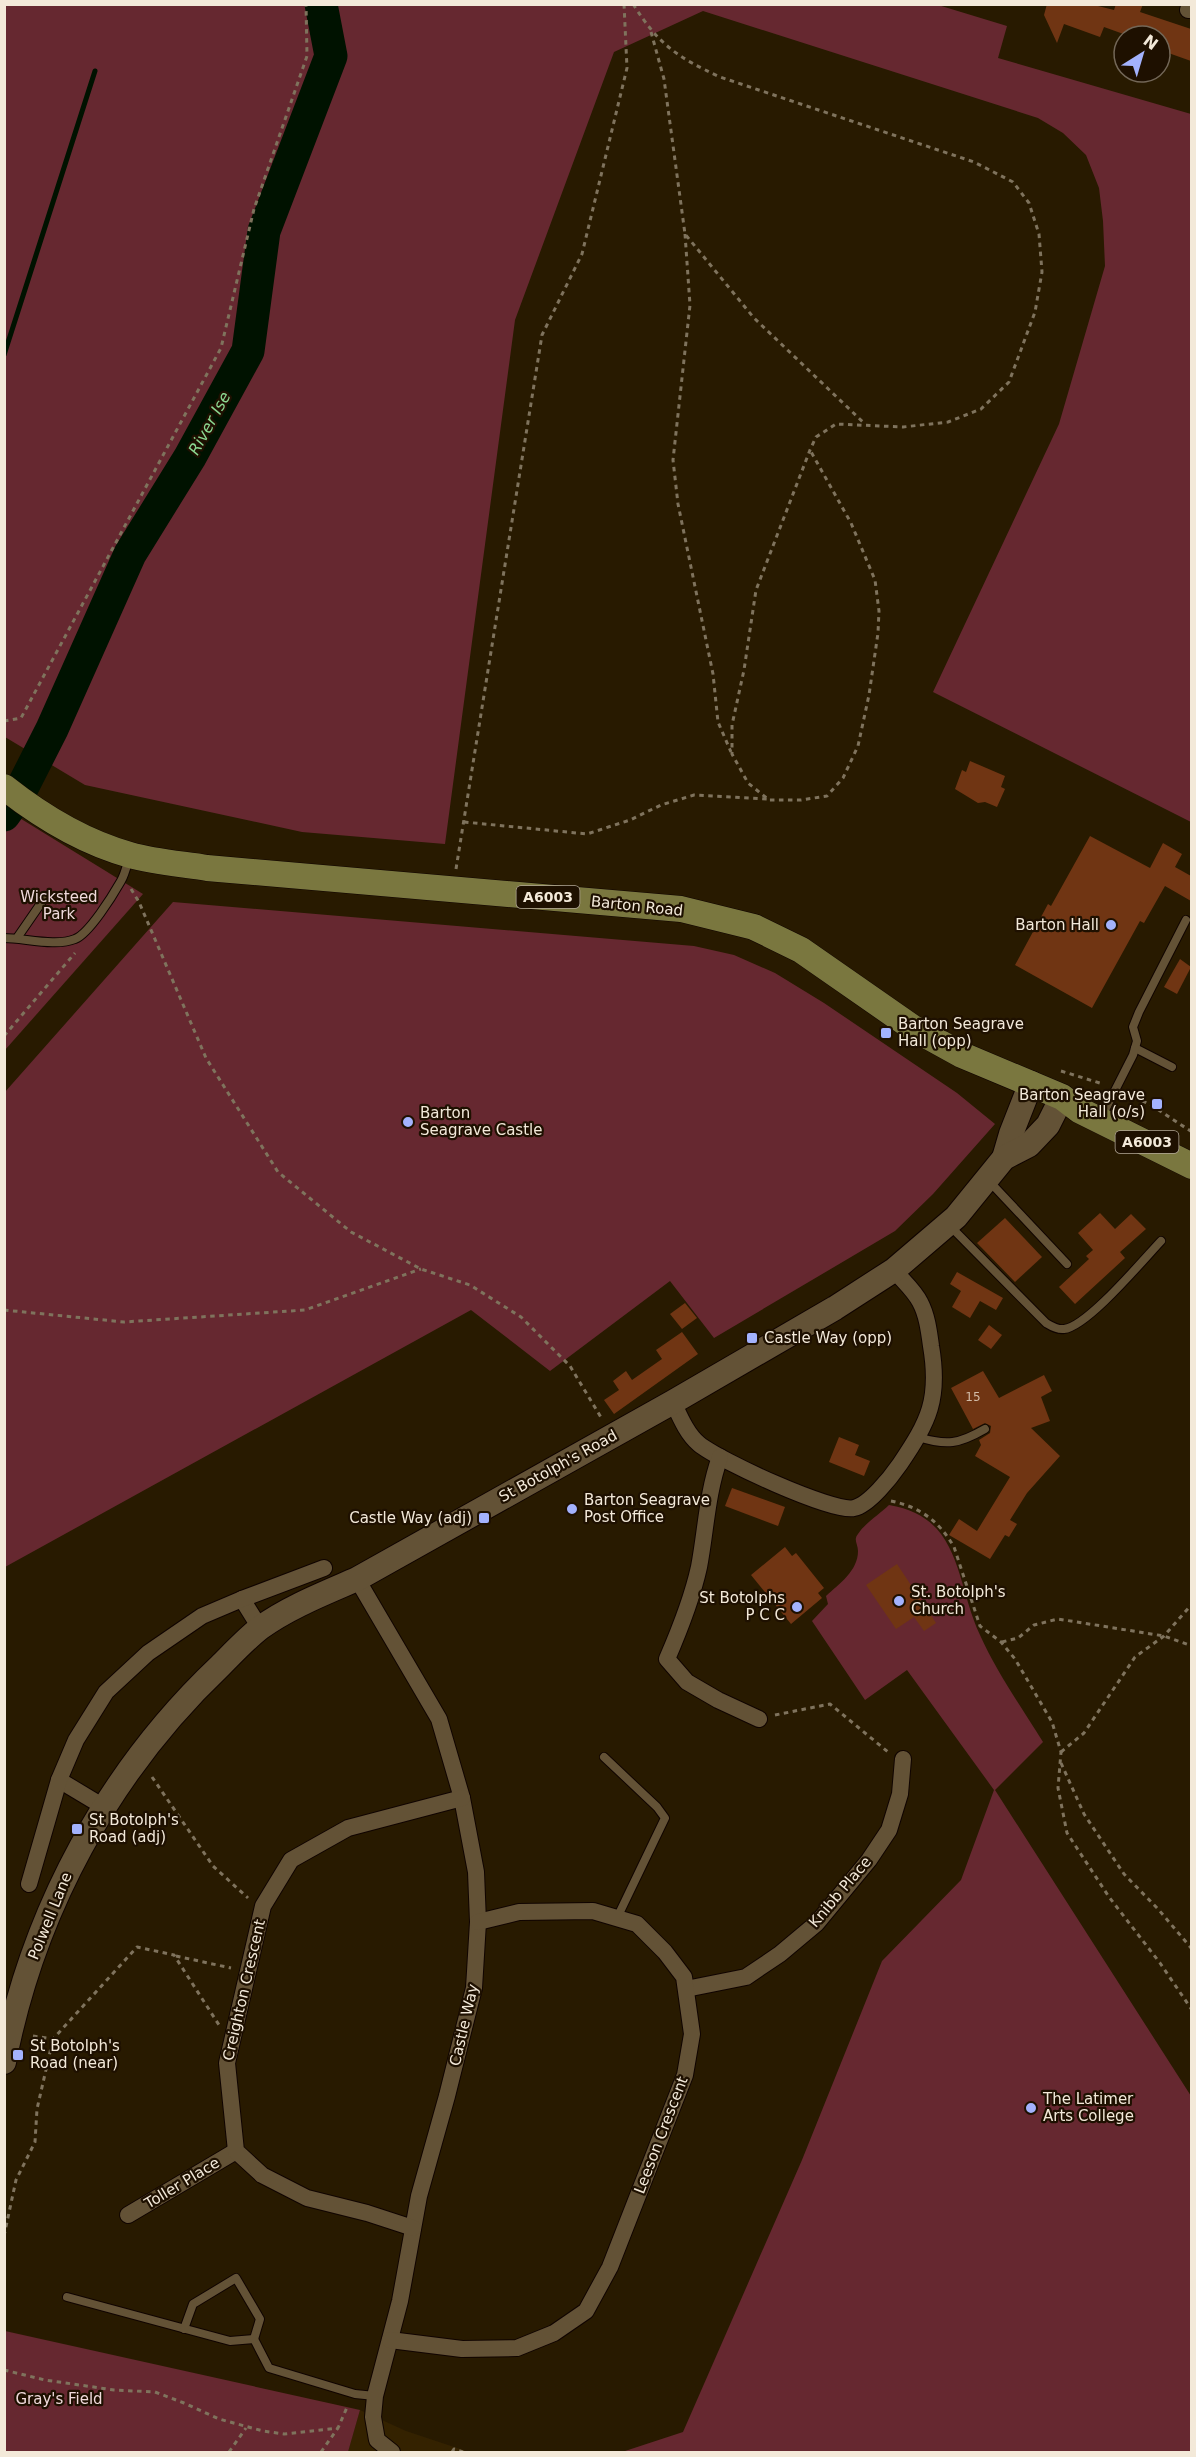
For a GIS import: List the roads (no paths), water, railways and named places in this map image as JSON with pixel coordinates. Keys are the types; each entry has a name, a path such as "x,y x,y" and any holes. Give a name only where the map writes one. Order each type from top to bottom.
{"main road":[{"name":"Barton Road","path":"4,788 33,810 74,833 130,855 207,868 681,909 744,924 801,950 913,1028 962,1055 1062,1097 1083,1095 1105,1112 1190,1147"}],"street":[{"name":"St Botolph's Road","path":"122,1782 193,1692 260,1628 303,1603 357,1579 613,1436 835,1308 894,1270 948,1225 1004,1158 1031,1083"},
{"name":"St Botolph's Road","path":"1004,1158 1029,1144 1047,1125 1062,1097"},
{"path":"673,1402 697,1443 720,1457 798,1493 835,1507 855,1508 872,1497 895,1472 918,1437 933,1401 935,1372 924,1310 919,1299 894,1270"},
{"path":"720,1457 712,1479 698,1568 687,1611 667,1659 687,1682 718,1700 759,1719"},
{"path":"29,1884 59,1780 76,1740 106,1692 148,1653 202,1616 324,1568"},
{"name":"Castle Way","path":"357,1579 439,1719 462,1798 476,1872 478,1922 474,1988 419,2196 400,2301 375,2396 374,2417 377,2440 392,2452"},
{"path":"242,1599 260,1628"},
{"name":"Knibb Place","path":"686,1989 746,1977 780,1954 817,1923 869,1860 889,1830 900,1794 903,1759"},
{"path":"59,1780 104,1807"},
{"name":"Polwell Lane","path":"4,2062 10,2032 35,1947 59,1888 104,1807 122,1782"},
{"name":"Creighton Crescent","path":"236,2151 226,2063 262,1911 291,1860 348,1828 462,1798"},
{"name":"Leeson Crescent","path":"390,2340 462,2349 517,2348 554,2333 586,2311 610,2267 685,2075 692,2034 684,1977 665,1952 637,1924 593,1911 554,1910 519,1912 478,1922"},
{"path":"236,2151 262,2175 307,2198 367,2213 413,2228"},
{"name":"Toller Place","path":"128,2216 236,2151"}],"lane":[{"path":"4,938 60,941 74,940 84,934 122,879 130,855"},
{"path":"17,938 46,896"},
{"path":"1105,1112 1135,1048 1137,1041 1133,1027 1136,1019 1186,920"},
{"path":"1135,1048 1172,1067"},
{"path":"988,1179 1067,1264"},
{"path":"948,1225 1046,1323 1056,1329 1065,1329 1088,1317 1161,1241"},
{"path":"918,1437 938,1443 957,1442 985,1429"},
{"path":"604,1757 666,1818 617,1918"},
{"path":"184,2329 193,2304 236,2278 260,2319 254,2339 269,2368 355,2394 375,2396"},
{"path":"67,2297 230,2341 254,2339"}],"waterway":[{"name":"River Ise","path":"4,815 19,794 52,729 130,554 190,457 248,351 264,231 331,56 321,4"},
{"path":"4,355 95,71"}],"place":[{"name":"Barton Hall","path":"1111,925"},
{"name":"Barton Seagrave Hall (opp)","path":"886,1033"},
{"name":"Barton Seagrave Hall (o/s)","path":"1157,1104"},
{"name":"Barton Seagrave Castle","path":"408,1122"},
{"name":"Castle Way (opp)","path":"752,1338"},
{"name":"Barton Seagrave Post Office","path":"572,1509"},
{"name":"Castle Way (adj)","path":"484,1518"},
{"name":"St. Botolph's Church","path":"899,1601"},
{"name":"St Botolphs P C C","path":"797,1607"},
{"name":"St Botolph's Road (adj)","path":"77,1829"},
{"name":"St Botolph's Road (near)","path":"18,2055"},
{"name":"The Latimer Arts College","path":"1031,2108"}],"park label":[{"name":"Wicksteed Park","path":"59,906"},
{"name":"Gray's Field","path":"59,2399"}]}
